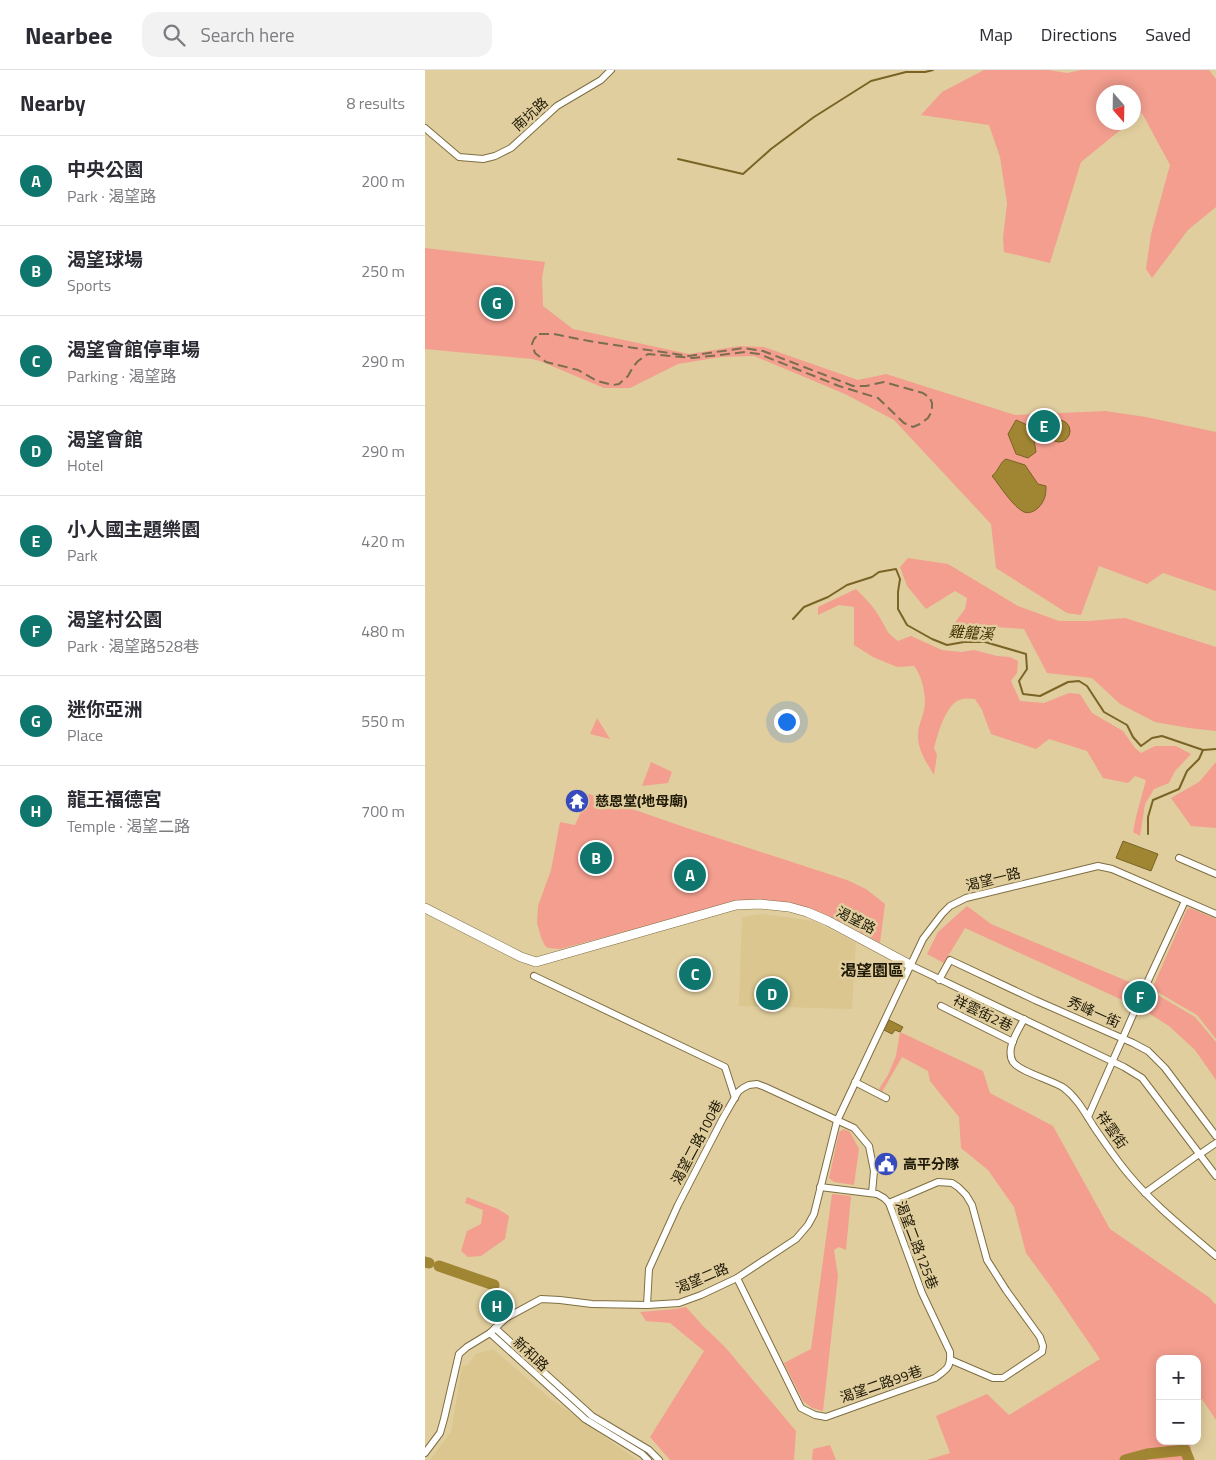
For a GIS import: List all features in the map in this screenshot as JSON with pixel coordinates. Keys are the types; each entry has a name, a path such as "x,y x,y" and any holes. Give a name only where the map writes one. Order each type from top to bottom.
{"street":[{"name":"南坑路","path":"425,128 459,157 483,158 495,156 511,148 557,106 601,80 611,70"},
{"path":"1179,858 1216,874"},
{"name":"渴望一路","path":"837,1120 923,939 941,914 950,906 966,898 1019,887 1098,866 1103,870 1216,914"},
{"path":"1057,883 1061,875"},
{"path":"1147,983 1185,901"},
{"name":"渴望路","path":"425,908 521,957 536,962 736,905 760,904 789,907 807,912 828,921 939,980 1112,1061 1142,1078 1216,1176"},
{"name":"秀峰一街","path":"939,980 950,960 1149,1051 1165,1068 1216,1136"},
{"path":"534,976 725,1066 735,1098"},
{"path":"1088,1117 1143,992"},
{"name":"祥雲街2巷","path":"941,1006 1013,1042"},
{"path":"1013,1042 1024,1020"},
{"name":"祥雲街","path":"1013,1042 1011,1050 1013,1061 1019,1067 1063,1088 1079,1104 1128,1174 1145,1193 1216,1256"},
{"path":"855,1082 886,1098"},
{"name":"渴望二路100巷","path":"647,1305 649,1269 678,1204 735,1098 743,1088 749,1085 757,1084 854,1128 869,1146 874,1171 872,1193"},
{"name":"渴望二路","path":"493,1330 506,1318 541,1300 592,1304 647,1305 679,1303 737,1278 796,1240 808,1225 814,1214 837,1120"},
{"path":"1145,1193 1216,1143"},
{"path":"889,1203 938,1182 952,1183 966,1194 972,1205 987,1260 1006,1290 1041,1337 1043,1346 1042,1352 1003,1378 993,1378 951,1360"},
{"name":"渴望二路125巷","path":"820,1187 872,1193 884,1198 889,1203 922,1293 950,1352 951,1360"},
{"name":"渴望二路99巷","path":"737,1278 801,1408 815,1415 826,1416 935,1378 948,1368 951,1360"},
{"path":"425,1453 440,1432 445,1419 459,1354 493,1330"},
{"name":"新和路","path":"493,1330 585,1419 649,1460"},
{"name":"新和路","path":"493,1330 592,1416 649,1450 659,1460"}],"shaded area":[{"path":"984,70 1048,70 1067,73 1081,70 1209,70 1216,79 1216,207 1188,230 1152,278 1146,269 1151,234 1170,165 1141,114 1141,85 1096,85 1096,130 1120,130 1081,162 1050,263 1004,252 1003,238 1007,203 1000,157 989,125 921,115 942,92"},
{"path":"425,248 545,262 542,277 543,306 573,329 689,354 740,346 764,347 858,380 886,374 1015,415 1105,411 1146,417 1216,432 1216,591 1163,573 1147,584 1099,566 1081,615 1067,613 996,568 991,524 894,420 845,394 754,356 721,357 678,364 630,388 604,388 532,359 425,349"},
{"path":"1016,420 1032,427 1036,452 1028,458 1016,454 1008,434"},
{"path":"1059,420 1067,423 1070,431 1067,439 1059,442 1051,439 1048,431 1051,423"},
{"path":"1006,459 1025,465 1038,484 1046,486 1044,500 1034,511 1026,513 1020,509 1011,501 992,476"},
{"path":"908,558 948,564 1018,606 1059,621 1125,618 1216,647 1216,731 1155,722 1120,704 1092,678 1047,673 1024,629 954,624 965,609 967,598 955,591 926,609 907,586 900,567"},
{"path":"856,589 875,610 889,633 898,641 911,636 942,650 961,652 974,650 1010,657 1018,661 1017,673 1011,681 1020,701 1044,703 1069,693 1080,694 1092,713 1123,731 1141,753 1155,746 1176,746 1191,754 1175,771 1169,783 1154,789 1145,804 1140,836 1133,832 1146,780 1135,776 1128,783 1103,778 1087,751 1049,739 1036,749 991,734 982,710 975,699 957,701 947,712 934,748 937,755 934,775 923,757 918,741 925,699 917,670 914,666 897,667 873,657 854,645 854,607 839,605 818,615 818,607"},
{"path":"597,718 610,739 590,734"},
{"path":"651,762 672,772 668,783 642,786"},
{"path":"1216,762 1216,828 1191,826 1171,798 1199,782"},
{"path":"589,794 847,880 866,889 885,904 880,943 848,925 815,911 780,902 744,900 560,949 548,948 541,937 537,923 538,906 551,870 560,822 575,825"},
{"path":"1123,841 1158,854 1151,871 1116,858"},
{"path":"967,906 991,924 1151,991 1195,1017 1216,1042 1216,1080 1195,1050 1169,1026 1142,1009 965,928 944,963 927,954 938,932"},
{"path":"1190,908 1216,919 1216,1039 1197,1015 1152,989 1187,909"},
{"path":"762,914 814,921 856,943 852,1009 739,1006 742,917"},
{"path":"889,1020 903,1027 900,1032 895,1030 892,1034 884,1030"},
{"path":"900,1032 983,1071 990,1093 1053,1126 1110,1229 1210,1298 1216,1305 1216,1420 1201,1400 1201,1355 1156,1355 1156,1445 1190,1445 1192,1460 927,1460 950,1453 936,1416 987,1394 1009,1415 1100,1359 1026,1253 1014,1207 988,1170 961,1148 959,1117 930,1081 928,1071 902,1057 882,1092 879,1089 888,1075 896,1056"},
{"path":"844,1129 850,1132 859,1149 854,1185 834,1182 829,1178 839,1132"},
{"path":"832,1194 851,1196 846,1250 839,1247 834,1250 838,1276 823,1411 812,1408 803,1401 784,1363 811,1349"},
{"path":"467,1197 498,1209 509,1216 505,1239 481,1256 468,1257 461,1251 467,1231 481,1224 483,1210 465,1203"},
{"path":"686,1307 725,1347 796,1431 794,1460 670,1460 650,1437 704,1351 670,1323 646,1321 640,1312"},
{"path":"493,1349 551,1399 637,1460 430,1460 451,1432 462,1366 468,1365 475,1354"},
{"path":"830,1445 836,1460 812,1460 813,1449"}],"waterway":[{"path":"678,159 743,174 771,149 814,117 871,81 906,72 933,70"},
{"name":"雞籠溪","path":"793,619 804,607 828,597 847,585 872,577 879,572 896,569 900,579 898,609 907,625 947,645 964,642 985,642 1026,654 1027,669 1019,681 1023,694 1040,696 1068,682 1079,681 1087,686 1104,712 1127,725 1133,737 1141,746 1152,738 1162,736 1203,750 1216,749"},
{"path":"1148,834 1148,817 1153,800 1179,789 1187,771 1199,759 1203,750"},
{"path":"425,1262 429,1263"},
{"path":"439,1266 494,1285"},
{"path":"1125,1460 1147,1454 1185,1450 1189,1460"}],"railway":[{"path":"539,334 554,334 689,356 743,348 763,351 853,386 866,386 884,382 923,393 930,398 932,411 928,418 913,427 904,423 878,398 839,386 759,354 745,352 693,358 648,354 638,361 628,376 619,384 613,385 597,381 578,370 546,362 535,353 532,344 539,334"}],"place":[{"name":"迷你亞洲","path":"497,303"},
{"name":"小人國主題樂園","path":"1044,426"},
{"name":"慈恩堂(地母廟)","path":"577,801"},
{"name":"渴望球場","path":"596,858"},
{"name":"中央公園","path":"690,875"},
{"name":"渴望會館停車場","path":"695,974"},
{"name":"渴望會館","path":"772,994"},
{"name":"渴望村公園","path":"1140,997"},
{"name":"高平分隊","path":"886,1164"},
{"name":"龍王福德宮","path":"497,1306"}],"district":[{"name":"渴望園區","path":"872,970"}]}
